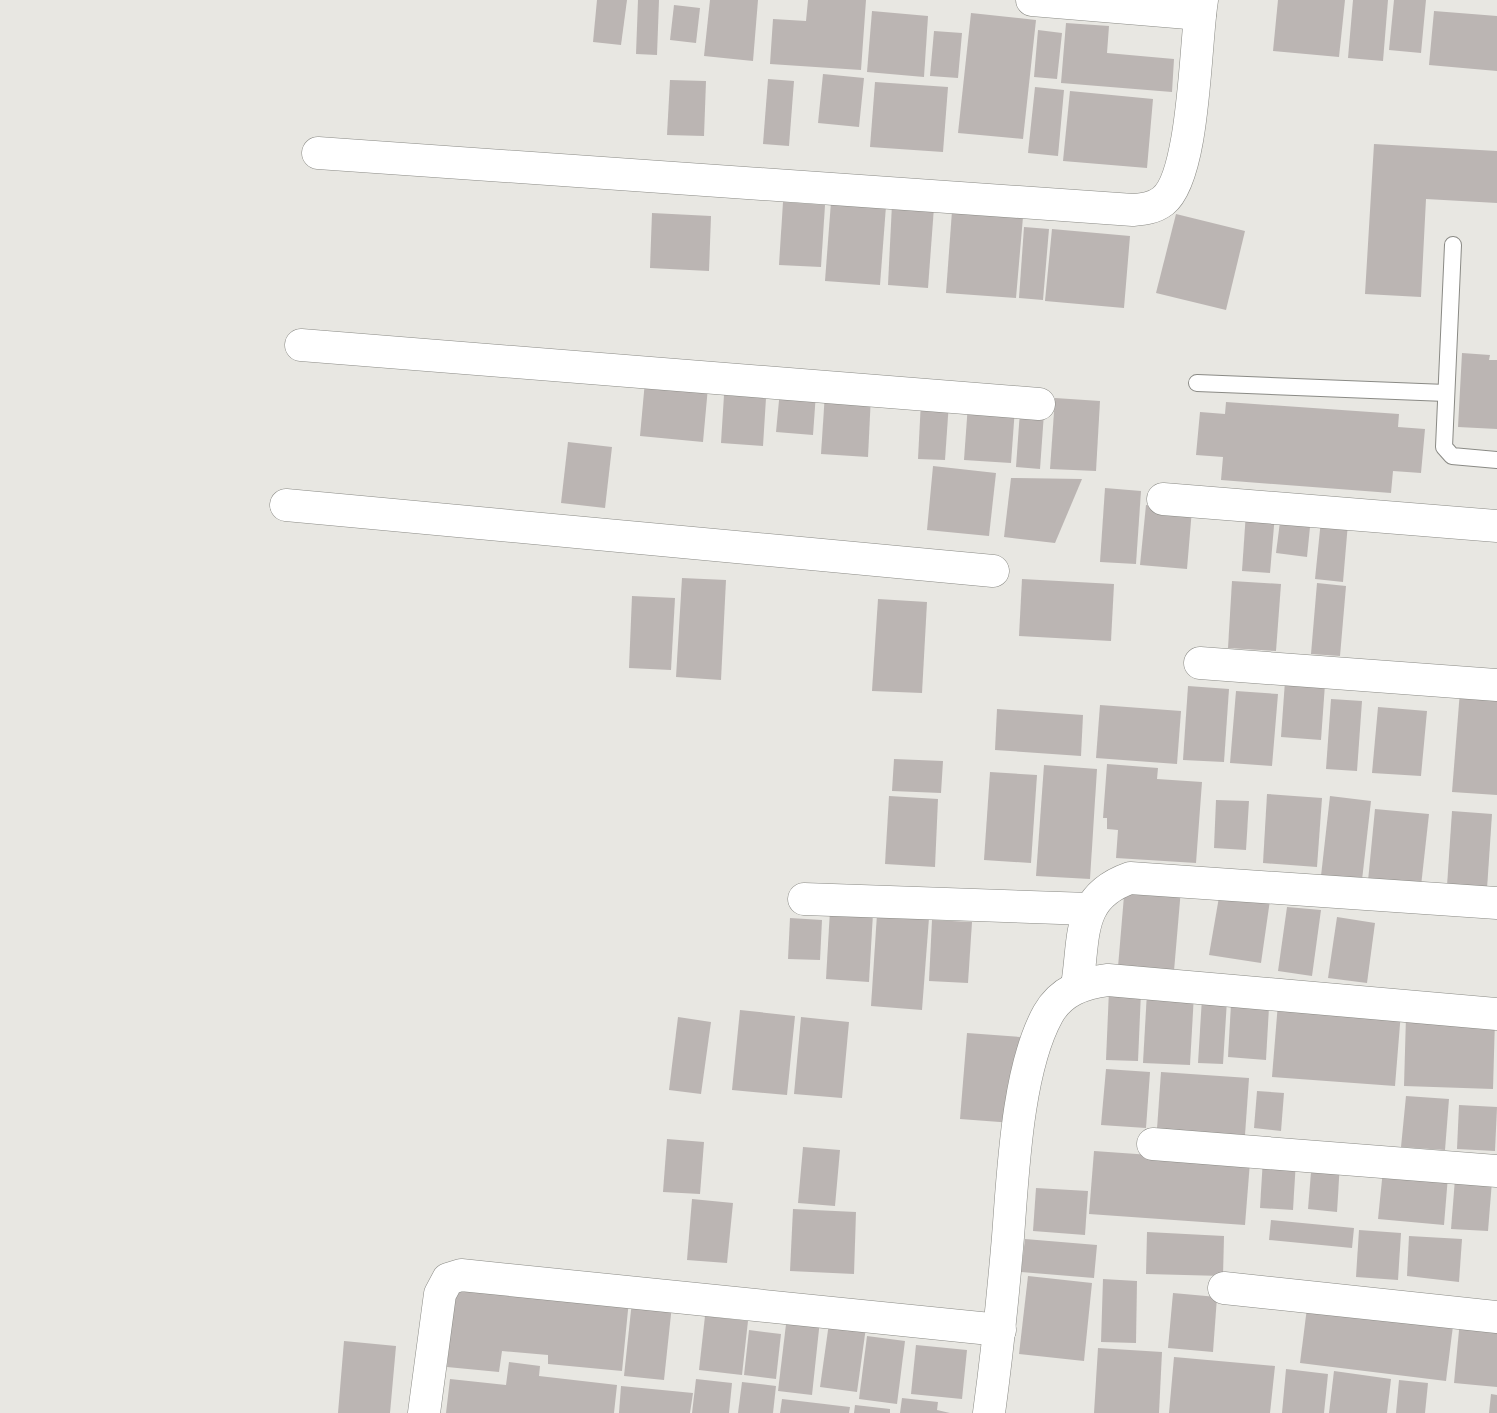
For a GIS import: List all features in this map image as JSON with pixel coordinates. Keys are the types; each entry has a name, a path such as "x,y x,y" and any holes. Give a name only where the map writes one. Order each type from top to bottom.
{"street":[{"path":"318,153 1121,209 1149,208 1165,200 1180,170 1192,115 1201,7 1032,0"},
{"path":"301,345 1039,404"},
{"path":"1163,499 1497,526"},
{"path":"286,505 993,571"},
{"path":"1200,663 1497,685"},
{"path":"1077,986 1089,909 1105,889 1130,878 1497,903"},
{"path":"804,899 1089,909"},
{"path":"988,1413 1000,1330 1016,1143 1033,1047 1055,1004 1077,986 1108,980 1497,1014"},
{"path":"1153,1144 1497,1171"},
{"path":"424,1413 440,1294 447,1279 461,1275 1000,1330"},
{"path":"1224,1288 1497,1317"}],"lane":[{"path":"1454,245 1446,393 1446,451 1452,456 1497,460"},
{"path":"1197,383 1446,393"}],"building":[{"path":"597,0 627,0 621,45 593,42"},
{"path":"638,0 659,0 657,55 636,54"},
{"path":"710,0 758,0 753,61 704,56"},
{"path":"808,0 866,0 861,70 770,64 773,19 806,21"},
{"path":"1278,0 1345,0 1339,57 1273,51"},
{"path":"1353,0 1388,0 1383,61 1348,58"},
{"path":"1394,0 1426,0 1421,53 1389,50"},
{"path":"674,5 700,8 696,43 670,40"},
{"path":"872,11 928,16 924,77 867,72"},
{"path":"1434,11 1497,16 1497,71 1429,65"},
{"path":"971,13 1036,20 1023,139 958,133"},
{"path":"1066,23 1109,26 1107,53 1174,59 1172,92 1061,83"},
{"path":"1038,30 1062,33 1057,79 1034,77"},
{"path":"934,31 962,33 958,78 930,76"},
{"path":"823,74 864,78 859,127 818,123"},
{"path":"768,79 794,81 789,146 763,144"},
{"path":"670,80 706,81 704,136 667,135"},
{"path":"875,82 948,87 943,152 870,147"},
{"path":"1035,87 1064,90 1058,156 1028,153"},
{"path":"1070,91 1153,99 1147,168 1063,161"},
{"path":"1374,144 1497,151 1497,203 1426,199 1421,297 1365,294"},
{"path":"783,202 825,205 821,267 779,265"},
{"path":"831,202 886,206 880,285 825,281"},
{"path":"892,204 934,207 928,288 888,285"},
{"path":"952,211 1023,217 1016,298 946,293"},
{"path":"652,213 711,216 709,271 650,268"},
{"path":"1176,214 1245,231 1226,310 1156,293"},
{"path":"1024,227 1049,229 1043,300 1019,298"},
{"path":"1052,229 1130,236 1124,308 1045,301"},
{"path":"1462,353 1490,355 1489,360 1497,360 1497,429 1458,427"},
{"path":"645,381 708,387 703,442 640,436"},
{"path":"780,390 816,393 813,435 776,432"},
{"path":"825,393 871,395 868,457 821,454"},
{"path":"724,395 766,398 763,446 721,443"},
{"path":"1055,398 1100,401 1096,471 1050,469"},
{"path":"921,401 949,402 945,460 918,459"},
{"path":"1226,402 1399,414 1398,427 1425,429 1421,473 1393,471 1391,493 1221,480 1223,457 1196,455 1200,412 1225,414"},
{"path":"968,404 1015,408 1011,463 964,460"},
{"path":"1020,411 1044,413 1040,469 1016,467"},
{"path":"568,442 612,447 605,508 561,503"},
{"path":"933,466 996,473 989,536 927,530"},
{"path":"1011,478 1082,479 1055,543 1004,537"},
{"path":"1105,488 1141,491 1136,564 1100,562"},
{"path":"1146,505 1192,509 1187,569 1140,565"},
{"path":"1246,512 1275,514 1270,573 1242,571"},
{"path":"1281,514 1311,517 1307,557 1276,553"},
{"path":"1321,520 1348,523 1343,582 1315,579"},
{"path":"682,578 726,580 721,680 676,677"},
{"path":"1022,579 1114,584 1111,641 1019,636"},
{"path":"1232,581 1281,584 1276,651 1228,648"},
{"path":"1317,583 1346,586 1340,656 1311,654"},
{"path":"632,596 675,598 671,670 629,668"},
{"path":"878,599 927,602 922,693 872,691"},
{"path":"1285,681 1325,684 1321,740 1281,737"},
{"path":"1188,686 1229,689 1224,762 1183,760"},
{"path":"1236,691 1278,694 1272,766 1230,763"},
{"path":"1460,691 1497,694 1497,795 1452,792"},
{"path":"1331,699 1362,701 1357,771 1326,769"},
{"path":"1100,705 1181,711 1177,764 1096,758"},
{"path":"1378,707 1427,711 1421,776 1372,773"},
{"path":"997,709 1083,715 1081,756 995,750"},
{"path":"894,759 943,761 941,793 892,791"},
{"path":"1107,764 1158,768 1157,779 1202,782 1196,863 1116,858 1118,830 1107,829 1107,818 1103,818"},
{"path":"1044,765 1097,769 1090,879 1036,876"},
{"path":"990,772 1037,775 1031,863 984,860"},
{"path":"1267,794 1322,798 1317,867 1263,863"},
{"path":"889,796 938,799 935,867 885,864"},
{"path":"1330,796 1371,801 1362,880 1321,876"},
{"path":"1216,800 1249,801 1246,850 1214,848"},
{"path":"1375,809 1429,814 1421,886 1368,881"},
{"path":"1452,811 1492,814 1487,889 1447,886"},
{"path":"1125,884 1181,889 1174,971 1118,967"},
{"path":"1219,897 1270,900 1261,963 1209,955"},
{"path":"1287,907 1321,910 1312,976 1278,971"},
{"path":"830,910 873,913 869,982 826,979"},
{"path":"877,914 929,918 922,1010 871,1006"},
{"path":"1337,917 1375,923 1367,983 1328,978"},
{"path":"790,918 822,920 820,960 788,959"},
{"path":"932,920 972,922 968,983 929,981"},
{"path":"1109,990 1141,992 1138,1061 1106,1060"},
{"path":"1147,992 1194,994 1190,1065 1143,1063"},
{"path":"1202,998 1227,1000 1223,1064 1198,1063"},
{"path":"1278,1003 1401,1012 1395,1086 1272,1077"},
{"path":"1231,1004 1269,1007 1266,1060 1228,1057"},
{"path":"740,1010 795,1016 787,1095 732,1090"},
{"path":"1406,1016 1495,1019 1493,1089 1404,1086"},
{"path":"678,1017 711,1022 701,1094 669,1090"},
{"path":"801,1017 849,1022 842,1098 794,1094"},
{"path":"967,1033 1020,1037 1013,1123 960,1119"},
{"path":"1106,1069 1150,1072 1146,1128 1101,1125"},
{"path":"1161,1072 1249,1078 1245,1135 1157,1129"},
{"path":"1257,1091 1284,1093 1281,1131 1254,1128"},
{"path":"1406,1096 1449,1099 1445,1150 1401,1147"},
{"path":"1459,1105 1497,1107 1495,1151 1457,1149"},
{"path":"667,1139 704,1142 700,1194 663,1192"},
{"path":"803,1147 840,1150 835,1206 798,1203"},
{"path":"1094,1151 1250,1162 1245,1225 1089,1214"},
{"path":"1263,1158 1296,1160 1293,1210 1260,1208"},
{"path":"1312,1160 1340,1163 1337,1212 1308,1209"},
{"path":"1383,1170 1448,1176 1444,1225 1378,1219"},
{"path":"1455,1179 1492,1181 1488,1231 1451,1229"},
{"path":"1036,1188 1088,1191 1085,1235 1033,1231"},
{"path":"692,1199 733,1203 727,1263 687,1260"},
{"path":"793,1209 856,1212 854,1274 790,1271"},
{"path":"1271,1220 1354,1228 1352,1248 1269,1240"},
{"path":"1359,1230 1401,1233 1398,1280 1356,1277"},
{"path":"1147,1232 1224,1236 1223,1276 1146,1274"},
{"path":"1409,1236 1462,1239 1459,1282 1407,1276"},
{"path":"1025,1239 1097,1245 1094,1278 1021,1272"},
{"path":"1028,1276 1092,1283 1084,1361 1019,1354"},
{"path":"1103,1279 1137,1281 1136,1343 1101,1342"},
{"path":"455,1283 629,1300 622,1371 548,1364 548,1355 502,1351 499,1372 447,1367"},
{"path":"1173,1293 1217,1297 1213,1352 1168,1348"},
{"path":"1308,1300 1454,1318 1446,1381 1300,1363"},
{"path":"632,1301 672,1305 664,1380 624,1376"},
{"path":"705,1316 748,1321 742,1375 699,1370"},
{"path":"787,1316 820,1320 812,1395 778,1391"},
{"path":"830,1316 867,1320 857,1392 820,1387"},
{"path":"1460,1320 1497,1324 1497,1387 1454,1383"},
{"path":"749,1330 781,1334 776,1379 744,1375"},
{"path":"867,1336 905,1341 897,1404 859,1399"},
{"path":"344,1341 396,1346 390,1413 338,1413"},
{"path":"916,1345 967,1350 962,1399 911,1394"},
{"path":"1098,1348 1162,1352 1159,1413 1094,1413"},
{"path":"1174,1357 1275,1366 1270,1413 1169,1413"},
{"path":"509,1362 540,1366 539,1376 617,1385 614,1413 446,1413 450,1379 506,1385"},
{"path":"1286,1369 1328,1374 1324,1413 1282,1413"},
{"path":"1334,1371 1391,1379 1387,1413 1329,1413"},
{"path":"696,1379 732,1383 729,1413 692,1413"},
{"path":"1399,1380 1428,1383 1425,1413 1396,1413"},
{"path":"742,1382 776,1386 773,1413 738,1413"},
{"path":"621,1386 693,1393 690,1413 619,1413"},
{"path":"1491,1394 1497,1395 1497,1413 1489,1413"},
{"path":"902,1398 938,1402 937,1410 950,1413 900,1413"},
{"path":"782,1399 850,1407 849,1413 780,1413"},
{"path":"855,1405 890,1409 890,1413 854,1413"}]}
